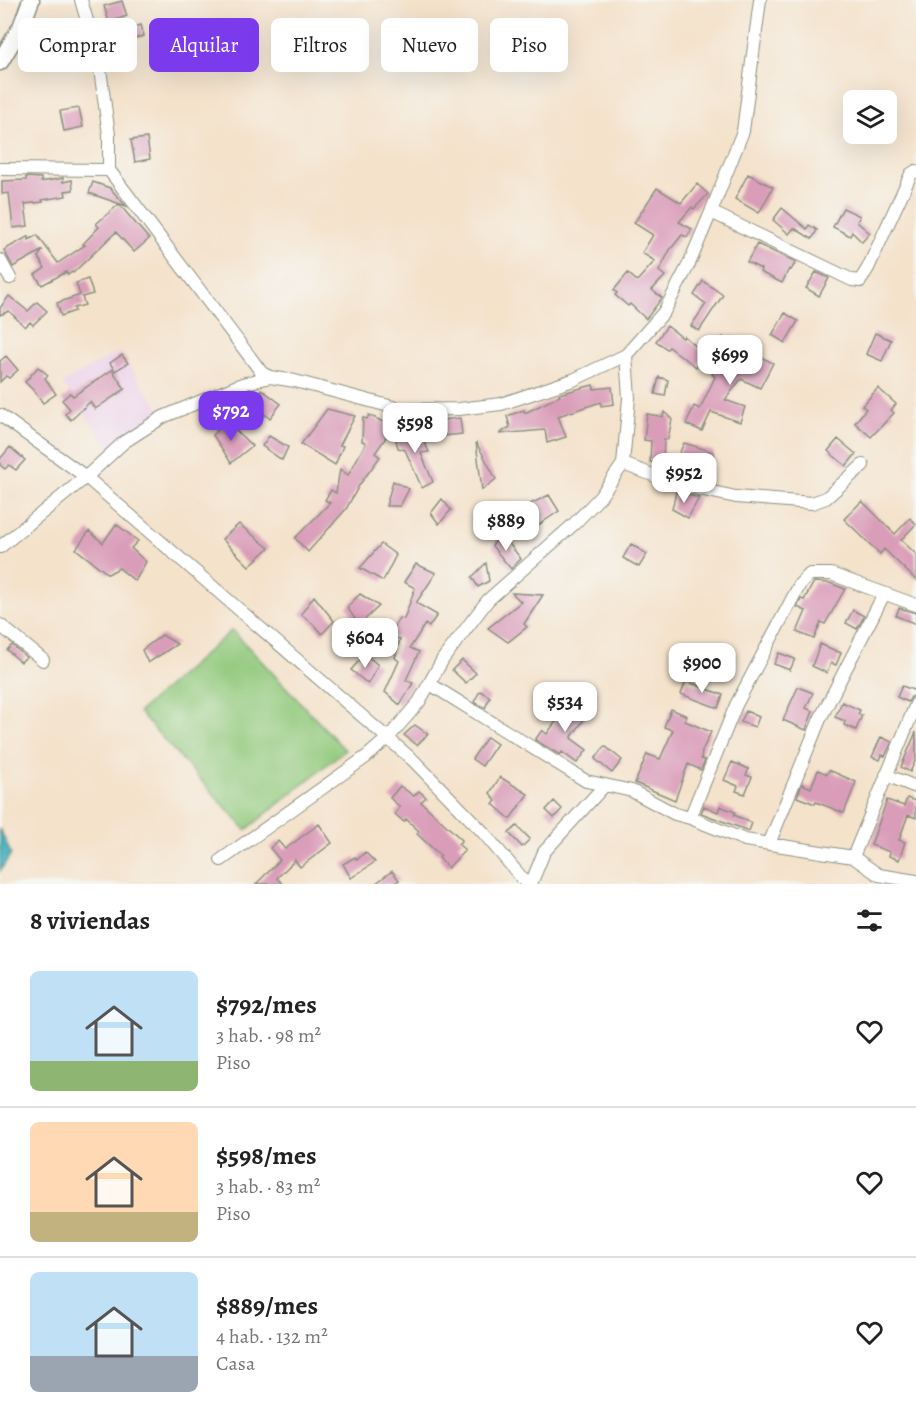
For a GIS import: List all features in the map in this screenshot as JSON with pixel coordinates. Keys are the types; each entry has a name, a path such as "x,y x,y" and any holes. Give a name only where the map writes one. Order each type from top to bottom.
{"main road":[{"path":"0,62 21,27 31,0"}],"street":[{"path":"81,0 99,62 109,135 109,170 262,373 270,377 295,381 404,410 459,409 501,404 573,380 626,355 664,312 689,264 743,130 760,0"},
{"path":"0,169 109,170"},
{"path":"711,212 852,280 860,281 911,174 916,171"},
{"path":"0,260 10,278"},
{"path":"221,860 359,762 388,738 419,702 443,659 488,600 574,524 600,497 623,464 628,398 626,355"},
{"path":"0,547 86,477 124,442 163,417 242,384 270,377"},
{"path":"0,415 86,477 414,761 482,831 529,884 544,852 605,785"},
{"path":"623,464 680,485 736,497 812,503 826,498 863,465"},
{"path":"690,818 736,705 800,584 810,574 831,574 916,605"},
{"path":"769,844 820,719 884,594"},
{"path":"0,625 43,660"},
{"path":"430,684 586,781 632,792 675,814 745,840 853,856 879,875 916,881"},
{"path":"853,856 916,704"},
{"path":"886,775 916,787"}],"shaded area":[{"path":"119,352 163,413 110,448 62,383"}],"green space":[{"path":"232,630 345,750 246,830 139,712"}],"water":[{"path":"0,829 11,854 0,871"}],"building":[{"path":"122,1 127,16 108,18 104,6"},
{"path":"141,25 144,36 137,38 137,26"},
{"path":"79,108 83,127 64,131 60,111"},
{"path":"147,138 150,159 135,162 131,140"},
{"path":"748,174 773,187 759,213 735,199"},
{"path":"26,177 41,178 41,182 63,178 63,182 72,180 73,190 65,191 66,196 25,204 28,226 13,228 9,193 2,194 2,181 26,180"},
{"path":"93,182 110,188 126,206 89,193"},
{"path":"697,184 708,194 679,222 692,229 687,237 682,235 670,250 659,271 665,276 652,290 662,298 646,319 630,304 628,306 615,295 617,293 614,290 628,273 637,281 655,261 642,253 653,235 634,223 657,188 681,203"},
{"path":"119,204 149,239 134,252 116,232 73,273 68,275 66,272 42,285 35,275 45,268 38,257 43,250 13,267 4,250 29,236 29,240 37,235 58,263 85,245 83,244 99,227 96,224"},
{"path":"782,208 807,229 809,225 817,230 812,239 794,228 789,234 773,220"},
{"path":"843,208 860,216 857,222 870,233 862,242 852,232 850,236 833,227"},
{"path":"757,244 796,262 791,270 789,269 782,283 760,272 761,269 747,262"},
{"path":"816,272 829,278 819,296 806,288"},
{"path":"88,279 93,294 82,297 85,305 74,308 75,311 61,316 57,303 80,295 76,283"},
{"path":"703,281 723,295 699,331 691,326 706,304 694,295"},
{"path":"9,296 28,311 37,302 47,311 33,325 30,322 25,327 9,311 0,315 0,308"},
{"path":"785,313 798,321 785,343 772,335"},
{"path":"667,326 683,338 684,336 705,354 696,367 669,347 667,349 656,341"},
{"path":"875,333 891,340 882,361 866,354"},
{"path":"723,337 729,341 732,337 755,354 773,363 760,388 741,379 725,400 745,407 740,422 711,412 702,431 686,424 694,406 700,409 715,377 712,374 719,366 729,375 743,356 728,346 726,350 718,345"},
{"path":"122,355 128,363 115,371 110,363"},
{"path":"6,356 18,370 0,382 0,361"},
{"path":"38,367 48,375 45,378 56,394 43,403 25,382"},
{"path":"112,370 125,389 95,409 90,402 71,420 65,414 70,409 62,400 70,393 73,396"},
{"path":"659,377 668,380 665,396 655,394"},
{"path":"593,385 594,389 612,387 614,404 601,406 601,402 558,416 566,437 547,443 545,430 499,434 510,427 507,416 524,410 525,413 560,396 559,394"},
{"path":"878,388 896,404 891,410 894,413 871,437 855,423 866,409 862,406"},
{"path":"261,389 281,404 270,418 250,404"},
{"path":"327,409 355,416 340,445 343,446 335,465 301,444"},
{"path":"664,412 672,419 668,439 664,439 663,463 650,462 651,441 644,440 647,414 663,417"},
{"path":"369,415 389,425 385,439 375,453 380,457 360,484 346,509 308,552 295,538 330,503 325,500 331,490 336,493 340,469 348,475 366,443 362,441 363,418 367,419"},
{"path":"460,418 462,434 434,437 432,421"},
{"path":"226,421 252,446 231,463 213,435"},
{"path":"418,428 429,452 421,453 433,482 422,488 405,450 398,448 394,433 408,434"},
{"path":"269,436 288,447 282,460 262,446"},
{"path":"838,439 856,454 846,466 828,451"},
{"path":"476,442 496,479 482,490"},
{"path":"684,443 714,452 712,462 699,461 690,479 677,475 680,470 673,467"},
{"path":"10,447 25,460 16,470 9,465 5,469 0,465 0,459"},
{"path":"393,481 409,489 400,506 386,506"},
{"path":"676,492 699,498 688,518 672,509"},
{"path":"549,495 559,511 537,526 526,506"},
{"path":"442,499 451,510 439,524 431,513"},
{"path":"862,501 895,534 910,518 916,524 901,540 916,554 916,580 884,549 880,554 844,519"},
{"path":"116,524 138,541 131,548 146,562 135,581 119,568 108,574 76,549 89,531 103,543"},
{"path":"239,524 269,548 249,566 222,539"},
{"path":"501,533 521,559 511,569 492,546"},
{"path":"381,544 396,555 383,581 360,568"},
{"path":"631,544 647,554 639,567 623,558"},
{"path":"486,563 489,581 478,587 472,577"},
{"path":"416,564 436,573 416,603 437,615 429,627 425,624 410,648 419,652 406,680 413,683 400,705 385,692 399,661 395,658 400,639 388,636 399,618 404,619 415,588 404,582"},
{"path":"814,582 830,583 845,589 825,624 821,622 814,639 797,632 806,611 797,607 801,599 804,600"},
{"path":"512,593 543,595 524,624 527,627 508,642 488,628 521,602"},
{"path":"360,594 379,606 359,625 347,607"},
{"path":"314,596 334,621 322,634 301,614"},
{"path":"899,608 916,613 916,624 896,616"},
{"path":"853,610 864,616 857,629 846,623"},
{"path":"162,635 177,644 148,663 142,650"},
{"path":"820,644 841,653 836,665 831,663 827,673 812,666"},
{"path":"12,645 26,657 21,662 7,650"},
{"path":"779,653 795,659 790,670 774,664"},
{"path":"365,654 378,665 368,684 351,670"},
{"path":"462,660 476,673 466,683 452,670"},
{"path":"686,681 723,695 718,708 681,694"},
{"path":"902,686 916,691 916,696 911,697 908,702 897,697"},
{"path":"798,687 813,693 806,708 813,711 806,730 783,720"},
{"path":"480,691 490,697 485,708 474,702"},
{"path":"570,697 578,702 573,709 585,718 571,738 587,750 577,763 562,752 560,755 535,740 542,730 547,734"},
{"path":"842,702 860,710 858,714 862,715 856,730 844,725 845,721 835,717"},
{"path":"671,709 687,716 685,721 711,732 702,751 701,759 705,760 701,770 688,764 675,800 635,783 647,754 660,759 673,730 664,727"},
{"path":"746,711 759,717 755,727 741,722"},
{"path":"415,725 428,734 417,745 404,735"},
{"path":"916,732 916,759 910,772 901,767"},
{"path":"487,737 497,744 482,766 472,759"},
{"path":"881,737 892,742 885,756 882,755 880,760 872,757"},
{"path":"605,746 622,760 612,773 595,759"},
{"path":"732,762 749,769 746,775 752,777 745,794 736,791 738,786 724,780"},
{"path":"818,770 827,774 829,770 856,782 844,813 797,797 802,784 811,788"},
{"path":"500,777 528,794 510,819 493,804 496,801 490,793"},
{"path":"400,786 414,796 419,791 426,797 421,802 462,840 458,844 465,850 448,868 439,858 441,856 417,834 419,831 406,819 404,822 395,814 400,807 390,798"},
{"path":"907,798 916,801 916,818 908,815 899,840 905,842 899,860 889,856 890,852 871,845 887,800 904,806"},
{"path":"554,801 562,809 554,818 546,810"},
{"path":"704,806 718,812 720,806 735,812 734,815 752,823 749,831 701,813"},
{"path":"319,824 332,843 300,867 295,860 277,878 283,884 256,884 280,860 270,848 278,841 285,849"},
{"path":"517,826 530,839 522,847 509,833"},
{"path":"365,852 375,862 351,878 343,864 355,857 357,860"},
{"path":"392,871 399,880 393,884 375,884"}]}
